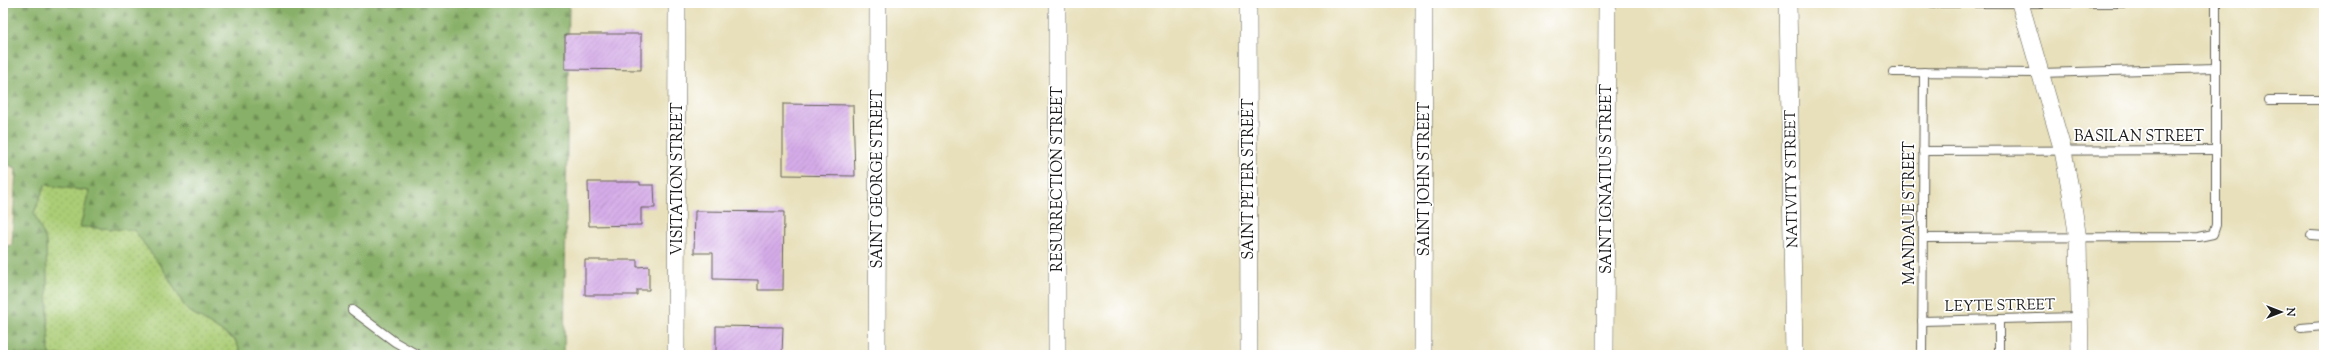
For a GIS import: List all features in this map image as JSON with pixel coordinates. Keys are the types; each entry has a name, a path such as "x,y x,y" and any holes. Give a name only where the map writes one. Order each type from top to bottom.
{"street":[{"name":"VISITATION STREET","path":"676,355 677,3"},
{"name":"SAINT GEORGE STREET","path":"877,355 878,3"},
{"name":"RESURRECTION STREET","path":"1057,3 1057,355"},
{"name":"SAINT PETER STREET","path":"1248,3 1249,355"},
{"name":"SAINT JOHN STREET","path":"1423,355 1424,3"},
{"name":"SAINT IGNATIUS STREET","path":"1605,355 1607,3"},
{"name":"NATIVITY STREET","path":"1788,3 1794,355"},
{"path":"2021,4 2063,151 2078,239 2080,355"}],"lane":[{"path":"1932,3 2133,3"},
{"path":"1923,238 2078,239 2199,237 2213,234 2216,225 2216,3"},
{"path":"1893,72 2040,73 2216,68"},
{"name":"MANDAUE STREET","path":"1922,355 1924,72"},
{"path":"2269,100 2324,100"},
{"name":"BASILAN STREET","path":"1923,151 2216,150"},
{"path":"2311,236 2324,236"},
{"path":"352,310 394,342 418,355"},
{"name":"LEYTE STREET","path":"1922,321 2079,317"},
{"path":"1999,319 1999,355"},
{"path":"2301,328 2324,326"}],"green space":[{"path":"3,3 569,3 564,355 242,355 235,340 186,309 167,275 134,230 80,227 89,191 45,185 34,213 46,241 49,355 3,355 3,245 12,246 16,168 3,163"},
{"path":"45,185 89,191 81,227 134,230 167,275 186,309 235,340 242,355 49,355 46,242 34,213"}],"building":[{"path":"565,34 641,34 641,70 565,69"},
{"path":"783,104 853,105 855,176 783,175"},
{"path":"588,182 640,182 640,185 654,185 655,208 641,208 641,225 589,226"},
{"path":"695,211 784,212 783,290 758,290 758,280 713,279 713,253 694,253"},
{"path":"585,260 637,260 637,267 649,266 649,290 637,290 637,295 585,295"},
{"path":"716,326 783,327 782,355 716,355"}]}
